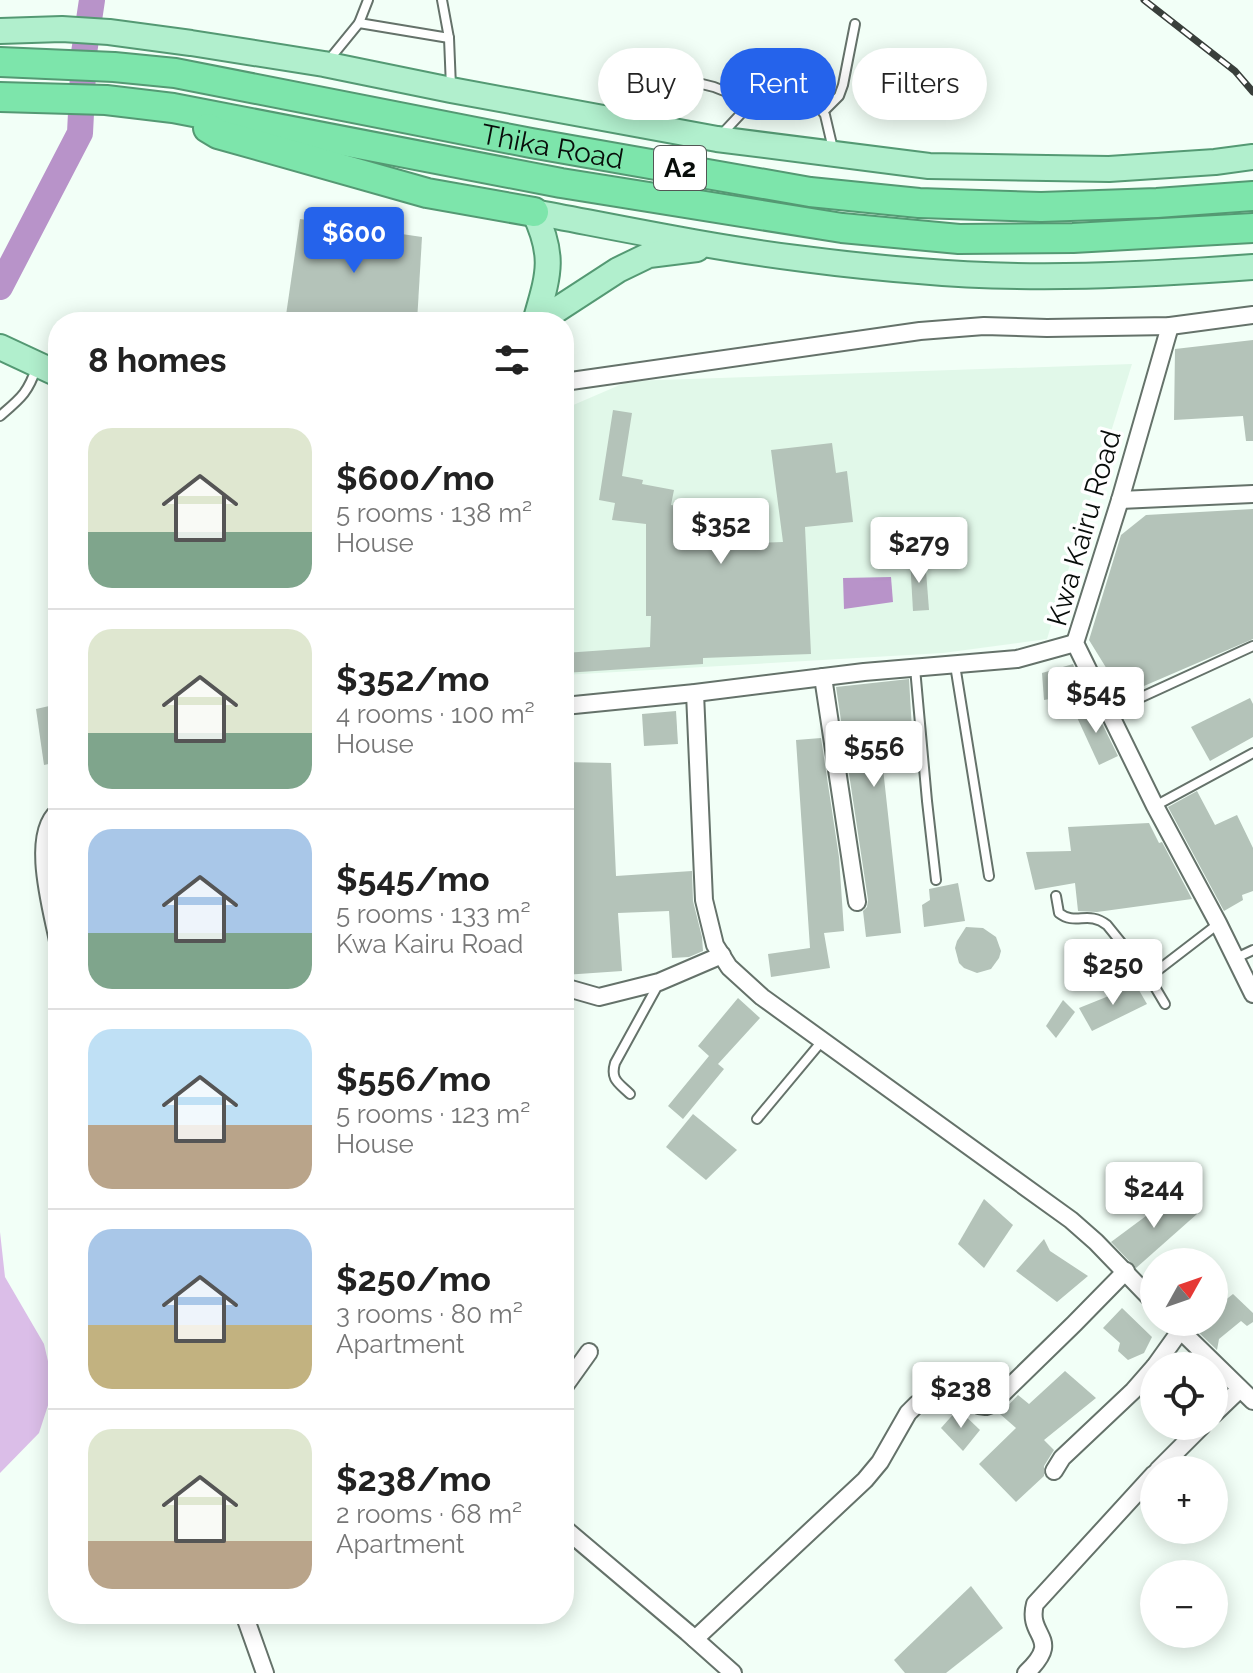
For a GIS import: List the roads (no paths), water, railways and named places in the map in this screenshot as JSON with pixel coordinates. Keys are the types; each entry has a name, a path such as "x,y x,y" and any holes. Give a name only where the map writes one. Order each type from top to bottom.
{"highway":[{"name":"Thika Road","path":"0,62 56,63 175,73 516,140 810,192 919,203 1041,207 1253,196"},
{"name":"Thika Road","path":"0,97 106,100 173,108 561,183 842,228 959,239 1073,238 1253,228"},
{"path":"173,108 218,134 332,168 427,193 534,212"}],"main road":[{"name":"Thika Road","path":"0,31 62,29 109,32 324,64 717,139 929,166 1109,169 1253,157"},
{"path":"534,212 723,247 921,271 983,275 1103,275 1253,267"},
{"path":"534,212 545,235 549,261 539,312"},
{"path":"552,312 618,270 649,255 723,247"},
{"path":"6,350 47,370"}],"street":[{"path":"574,381 920,331 984,326 1170,326 1253,315"},
{"name":"Kwa Kairu Road","path":"1170,326 1075,643 1253,994"},
{"path":"1120,500 1253,494"},
{"path":"574,705 1017,659 1075,643"},
{"path":"823,677 857,902"},
{"path":"695,693 704,900 715,945 729,967 762,997 1071,1220 1140,1286"},
{"path":"48,830 45,841 48,889"},
{"path":"574,990 599,997 659,982 722,955"},
{"path":"695,1639 865,1480 917,1404 956,1391 979,1405 992,1404 1126,1271"},
{"path":"1186,1336 1247,1395 1228,1406"},
{"path":"574,1373 589,1352"},
{"path":"1054,1471 1062,1458 1140,1383"},
{"path":"1172,1456 1188,1440"},
{"path":"1026,1673 1043,1656 1044,1644 1032,1615 1035,1604 1140,1489"},
{"path":"574,1536 733,1673"},
{"path":"248,1624 265,1673"}],"lane":[{"path":"324,64 359,23 368,0"},
{"path":"442,0 449,38 451,90"},
{"path":"359,23 449,38"},
{"path":"836,99 843,85 855,24"},
{"path":"717,139 734,120"},
{"path":"826,120 835,155"},
{"path":"0,416 47,370"},
{"path":"1109,712 1253,646"},
{"path":"955,664 989,876"},
{"path":"915,668 936,880"},
{"path":"1155,806 1253,753"},
{"path":"1056,896 1059,913 1065,918 1090,916 1099,918 1107,925 1149,977 1165,1004"},
{"path":"1149,977 1218,923"},
{"path":"1235,959 1253,950"},
{"path":"630,1094 614,1079 615,1063 659,982"},
{"path":"757,1119 822,1040"}],"waterway":[{"path":"0,287 80,133 84,53 92,0"}],"railway":[{"path":"1144,0 1235,71 1253,92"}]}
